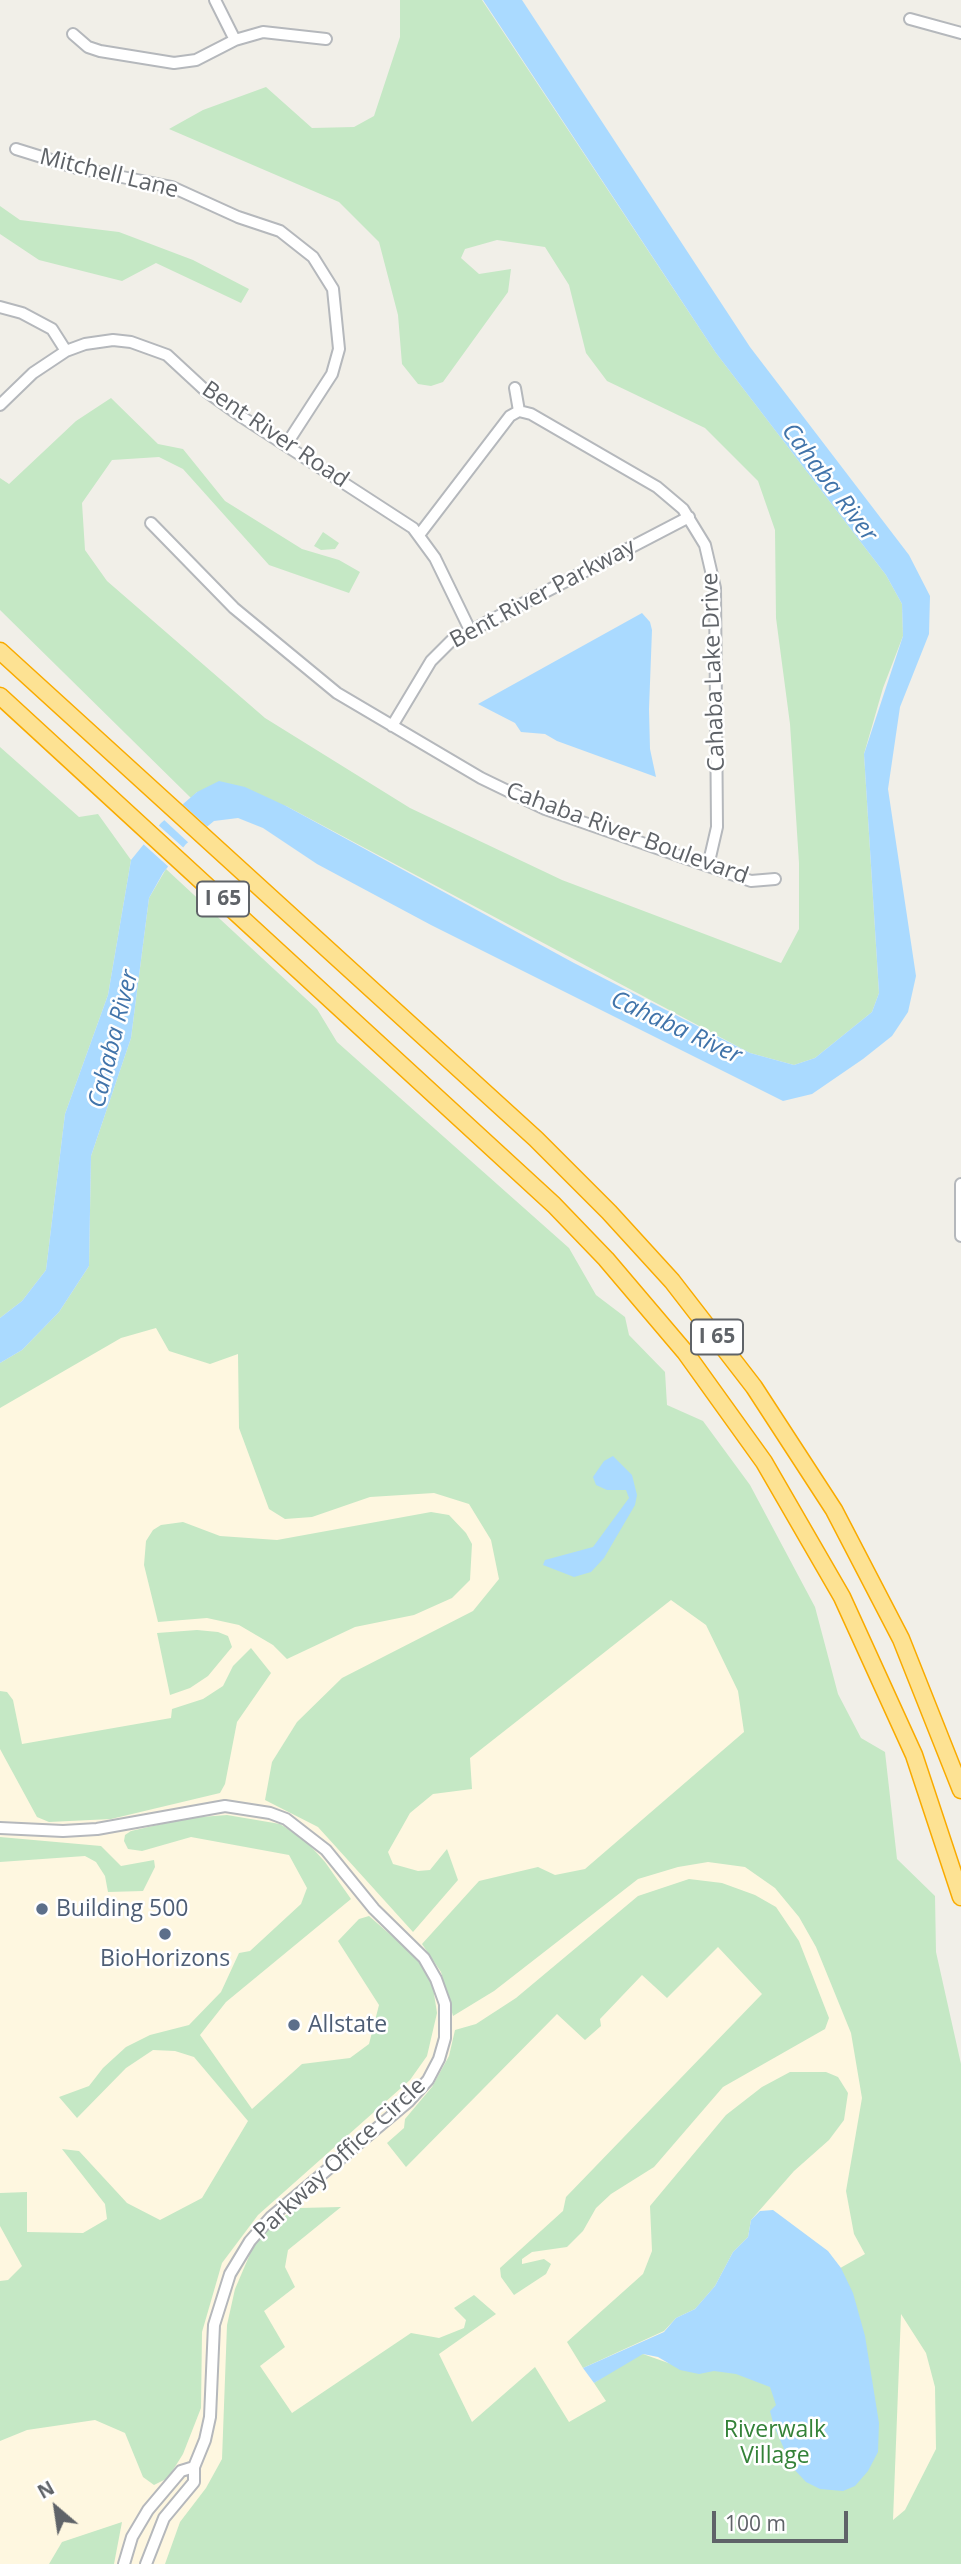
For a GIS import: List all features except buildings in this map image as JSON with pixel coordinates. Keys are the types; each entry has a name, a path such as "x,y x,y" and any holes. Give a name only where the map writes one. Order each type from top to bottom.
{"highway":[{"name":"I 65","path":"0,650 580,1182 651,1257 724,1346 800,1454 856,1550 911,1661 961,1790"},
{"name":"I 65","path":"0,696 554,1205 606,1259 685,1352 743,1431 823,1560 876,1666 926,1788 961,1897"}],"street":[{"path":"215,0 235,40"},
{"path":"911,19 961,33"},
{"path":"73,34 88,47 100,51 174,63 206,56 235,40 274,31 326,39"},
{"name":"Mitchell Lane","path":"16,149 77,168 172,187 238,217 280,231 313,257 333,289 339,349 332,374 286,445"},
{"path":"0,307 22,313 52,329 66,351"},
{"name":"Bent River Road","path":"0,405 33,373 66,351 85,344 113,340 146,345 167,355 206,392 384,507 419,535 470,630"},
{"path":"419,535 510,416 519,411 515,388"},
{"name":"Cahaba Lake Drive","path":"519,411 531,414 657,487 689,517 705,545 715,587 717,827 708,866"},
{"name":"Bent River Parkway","path":"392,726 431,660 444,646 689,517"},
{"name":"Cahaba River Boulevard","path":"151,523 250,622 337,693 392,726 524,800 751,881 775,879"},
{"path":"961,1184 961,1236"},
{"name":"Parkway Office Circle","path":"0,1828 97,1829 225,1806 270,1813 286,1819 326,1850 374,1909 424,1958 440,1986 445,2004 444,2038 439,2059 428,2080 408,2102 271,2217 250,2241 230,2274 213,2333 208,2428 194,2466 194,2482 164,2518 146,2564"},
{"path":"124,2564 132,2537 148,2510 181,2472 194,2466"}],"shaded area":[{"path":"166,1288 656,1500 948,2177 950,2564 0,2564 0,1384"}],"green space":[{"path":"400,0 482,0 716,353 886,575 902,604 903,636 883,688 864,754 879,993 872,1012 815,1058 794,1065 750,1053 286,806 197,792 191,798 0,610 0,478 9,484 76,421 111,398 158,444 183,449 225,501 302,549 339,560 360,572 349,593 269,565 183,469 159,457 112,460 82,503 85,550 107,581 265,718 410,808 562,880 781,963 799,929 799,863 790,724 776,618 775,530 758,481 705,428 607,381 586,353 569,285 545,247 497,240 465,249 461,258 479,274 511,269 508,292 443,382 431,386 418,384 402,364 398,315 379,242 339,202 169,129 203,110 266,87 312,128 354,127 374,116 400,37"},
{"path":"0,206 20,220 119,232 193,260 249,289 241,303 156,263 122,281 39,260 0,234"},
{"path":"323,532 339,543 335,549 321,550 314,546"},
{"path":"0,747 79,817 98,814 131,860 108,995 65,1114 46,1270 22,1301 0,1318"},
{"name":"Riverwalk Village","path":"166,869 317,1009 337,1042 569,1248 596,1295 625,1317 629,1335 665,1372 667,1405 703,1421 750,1485 815,1607 838,1694 861,1738 885,1752 897,1859 935,1896 936,1952 961,2064 961,2564 165,2564 180,2522 206,2488 222,2459 227,2325 235,2289 253,2247 275,2221 300,2208 341,2207 288,2250 285,2267 295,2287 264,2311 285,2347 260,2366 292,2413 411,2333 439,2338 464,2328 466,2320 454,2308 474,2295 496,2314 439,2354 472,2422 535,2367 569,2422 606,2401 594,2383 634,2356 643,2354 671,2364 865,2254 854,2234 846,2191 862,2098 851,2033 816,1947 799,1917 775,1888 745,1867 708,1862 678,1867 638,1879 494,1991 453,2016 441,1972 422,1944 479,1881 538,1867 555,1875 585,1869 744,1732 738,1691 706,1625 671,1600 470,1758 472,1789 433,1794 410,1813 388,1852 393,1864 418,1871 430,1870 447,1849 458,1880 413,1932 318,1827 265,1800 272,1762 297,1722 342,1678 473,1611 499,1579 491,1540 469,1504 434,1493 370,1497 312,1517 285,1519 269,1509 239,1428 238,1354 210,1364 169,1351 156,1328 121,1338 0,1408 0,1363 22,1350 59,1312 89,1266 91,1156 131,1038 149,898","holes":["901,2314 926,2353 935,2387 936,2449 905,2510 893,2520"]},
{"path":"431,1512 449,1515 466,1533 472,1544 470,1580 452,1598 414,1615 355,1627 287,1659 273,1645 239,1625 207,1618 158,1622 144,1565 146,1541 153,1530 161,1525 183,1522 220,1536 277,1540"},
{"path":"197,1630 228,1636 232,1647 208,1676 190,1688 170,1695 157,1633"},
{"path":"251,1648 271,1673 237,1722 225,1784 220,1793 111,1819 49,1822 37,1817 0,1749 0,1691 7,1692 13,1700 22,1744 171,1718 172,1709 203,1699 223,1686 233,1666"},
{"path":"227,1815 280,1824 305,1840 325,1862 351,1899 226,2002 200,2035 252,2109 302,2064 350,2058 369,2044 379,2005 338,1941 359,1919 369,1916 417,1958 433,1987 437,2013 427,2056 410,2080 258,2215 222,2263 202,2332 201,2408 183,2454 168,2478 154,2485 143,2477 125,2433 95,2420 27,2430 0,2441 0,2281 8,2280 22,2266 0,2226 0,2193 27,2192 27,2232 83,2233 107,2219 105,2204 62,2149 79,2151 127,2203 160,2220 202,2198 248,2121 194,2057 175,2051 153,2050 126,2068 77,2118 59,2097 89,2086 103,2068 126,2047 150,2035 189,2025 221,1992 239,1953 250,1951 301,1904 307,1888 289,1855 191,1837 142,1851 128,1849 124,1841 125,1835 131,1831 188,1818"},
{"path":"0,1837 101,1846 121,1866 154,1860 155,1867 143,1891 108,1892 105,1876 96,1862 85,1856 0,1862"},
{"path":"689,1879 722,1883 755,1895 776,1907 799,1941 829,2018 825,2029 723,2087 654,2167 611,2194 596,2208 583,2231 567,2247 532,2252 522,2259 522,2264 544,2259 551,2264 546,2274 514,2295 501,2277 500,2268 563,2211 566,2197 762,1994 718,1947 667,1998 642,1975 600,2019 601,2026 585,2040 557,2014 406,2167 387,2143 404,2128 405,2119 432,2087 449,2056 455,2030 476,2024 516,1998 638,1896"},
{"path":"790,2072 826,2072 838,2077 848,2093 844,2120 829,2140 794,2171 751,2220 748,2237 733,2252 715,2286 695,2309 676,2318 664,2331 583,2368 567,2342 643,2274 652,2251 650,2206 726,2115 762,2087"},
{"path":"122,2522 114,2564 49,2564 62,2542"}],"water":[{"name":"Cahaba River","path":"483,0 522,0 750,347 909,555 930,596 929,634 900,707 888,789 916,976 908,1012 892,1036 863,1059 812,1094 783,1101 431,925 317,864 263,828 238,818 214,821 186,844 163,873 149,898 131,1038 91,1156 89,1266 59,1312 22,1350 0,1363 0,1318 22,1301 46,1270 65,1114 108,995 131,860 161,823 197,792 219,781 245,787 286,806 574,963 750,1053 794,1065 815,1058 872,1012 879,993 864,754 903,636 902,604 886,575 716,353"},
{"path":"642,613 650,622 652,630 650,749 656,777 557,741 545,734 521,732 515,723 478,704"},
{"path":"613,1456 632,1475 637,1495 635,1505 604,1558 591,1572 574,1577 543,1565 545,1560 593,1547 629,1498 626,1490 607,1490 596,1485 593,1477 604,1461"},
{"path":"773,2210 828,2251 841,2268 853,2293 865,2336 879,2423 878,2452 868,2471 855,2486 843,2491 820,2489 806,2482 792,2467 774,2426 770,2411 776,2405 770,2387 736,2374 714,2371 699,2374 680,2370 658,2357 643,2354 594,2383 583,2368 664,2332 676,2318 695,2309 715,2286 733,2252 748,2237 751,2220 760,2211"}],"pier":[{"path":"180,802 210,829 191,845 162,818"},
{"path":"156,823 186,850 171,869 141,842"}],"place":[{"name":"Building 500","path":"42,1909"},
{"name":"BioHorizons","path":"165,1934"},
{"name":"Allstate","path":"294,2025"}]}
